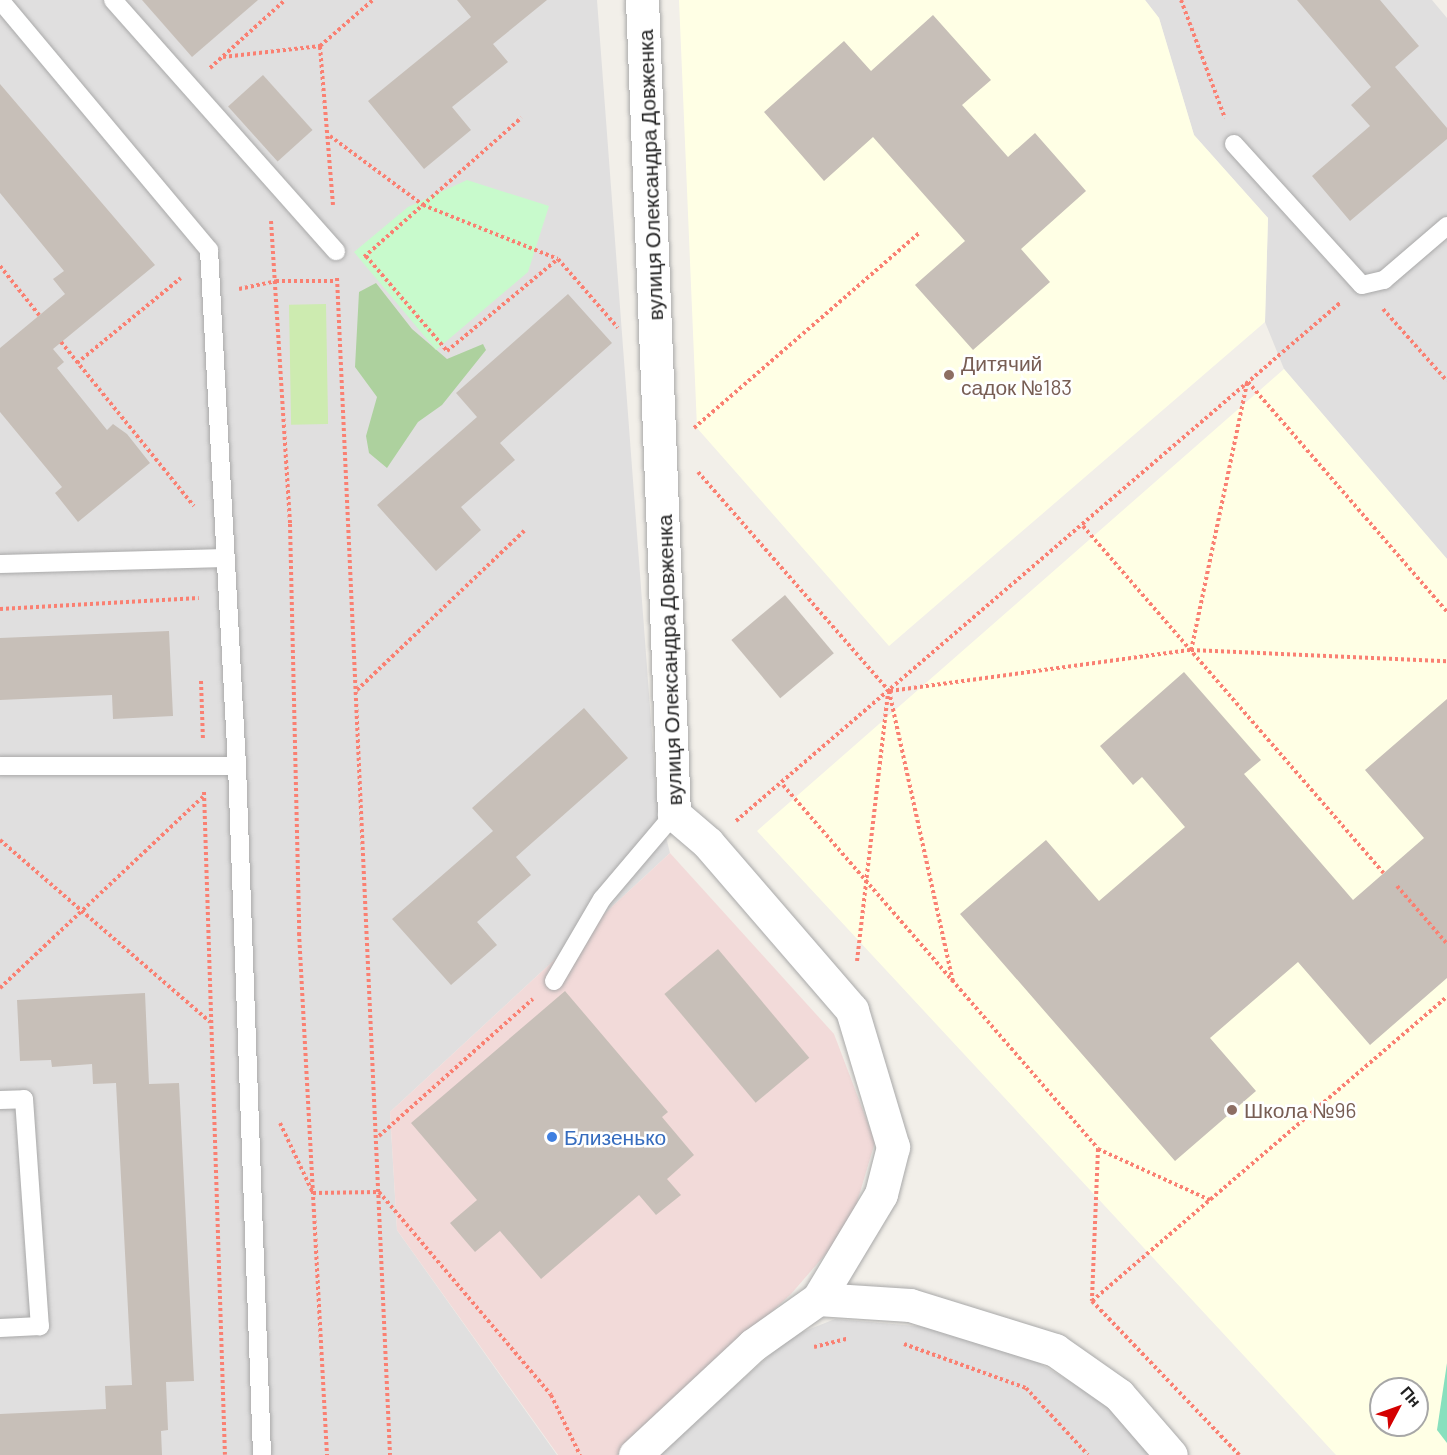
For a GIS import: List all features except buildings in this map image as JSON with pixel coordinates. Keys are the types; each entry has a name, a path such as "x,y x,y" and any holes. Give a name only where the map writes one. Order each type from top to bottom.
{"street":[{"name":"вулиця Олександра Довженка","path":"635,1455 753,1345 818,1299 881,1194 893,1147 852,1010 708,843 674,814 642,0"},
{"path":"818,1299 910,1305 1055,1350 1119,1395 1171,1455"}],"lane":[{"path":"0,0 209,250 237,766 262,1455"},
{"path":"113,0 336,251"},
{"path":"1234,144 1362,285 1384,280 1447,226"},
{"path":"0,564 226,558"},
{"path":"0,766 237,766"},
{"path":"554,981 602,899 674,814"},
{"path":"0,1100 24,1099 40,1326 0,1328"}],"path":[{"path":"189,86 285,0"},
{"path":"222,57 320,46 373,0"},
{"path":"1181,0 1234,144"},
{"path":"320,46 329,136 338,281 379,1136 379,1192 390,1455"},
{"path":"359,262 521,118"},
{"path":"329,136 423,205 558,259 657,372"},
{"path":"267,173 276,281 313,1193 327,1455"},
{"path":"660,429 697,428 920,232"},
{"path":"366,256 447,351 558,259"},
{"path":"0,266 39,315"},
{"path":"77,363 188,273 212,295 276,281 338,281 345,275"},
{"path":"708,843 783,784 1362,285 1447,381"},
{"path":"61,342 195,506"},
{"path":"1248,382 1447,612"},
{"path":"1191,650 1248,382"},
{"path":"660,429 889,691 954,983"},
{"path":"1083,526 1384,873"},
{"path":"356,691 524,531"},
{"path":"0,609 199,598"},
{"path":"889,691 1191,650 1447,661"},
{"path":"852,1010 889,691"},
{"path":"783,784 1098,1149 1210,1200"},
{"path":"0,988 204,796 225,1455"},
{"path":"0,840 247,1054"},
{"path":"1397,886 1447,944"},
{"path":"379,1136 554,981"},
{"path":"1092,1301 1447,997"},
{"path":"278,1118 313,1193"},
{"path":"1098,1149 1092,1301 1239,1455"},
{"path":"313,1193 379,1192"},
{"path":"379,1192 551,1395 580,1455"},
{"path":"802,1352 857,1338"},
{"path":"901,1342 1026,1388 1088,1455"}],"shaded area":[{"path":"0,0 597,0 657,801 670,853 390,1112 397,1230 557,1455 0,1455"},
{"name":"Дитячий садок №183","path":"679,0 1145,0 1159,18 1194,135 1268,218 1265,322 889,646 697,428"},
{"path":"1145,0 1432,0 1447,18 1447,559 1284,369 1265,322 1268,218 1194,135 1159,18"},
{"name":"Школа №96","path":"1284,369 1447,559 1447,1455 1336,1455 757,831"},
{"path":"670,853 834,1034 875,1142 850,1226 791,1294 617,1455 558,1455 397,1230 390,1112"},
{"path":"835,1319 939,1328 1017,1350 1105,1402 1152,1455 658,1455 790,1337"}],"green space":[{"path":"467,180 549,206 528,272 436,350 354,252 408,207"},
{"path":"376,283 412,329 447,359 483,344 486,350 442,405 418,422 387,468 369,453 366,436 377,397 355,367 359,292"},
{"path":"326,304 328,424 291,425 289,305"},
{"path":"1447,1363 1447,1443 1437,1430"}],"place":[{"name":"Дитячий садок №183","path":"949,375"},
{"name":"Школа №96","path":"1232,1110"},
{"name":"Близенько","path":"552,1137"}]}
